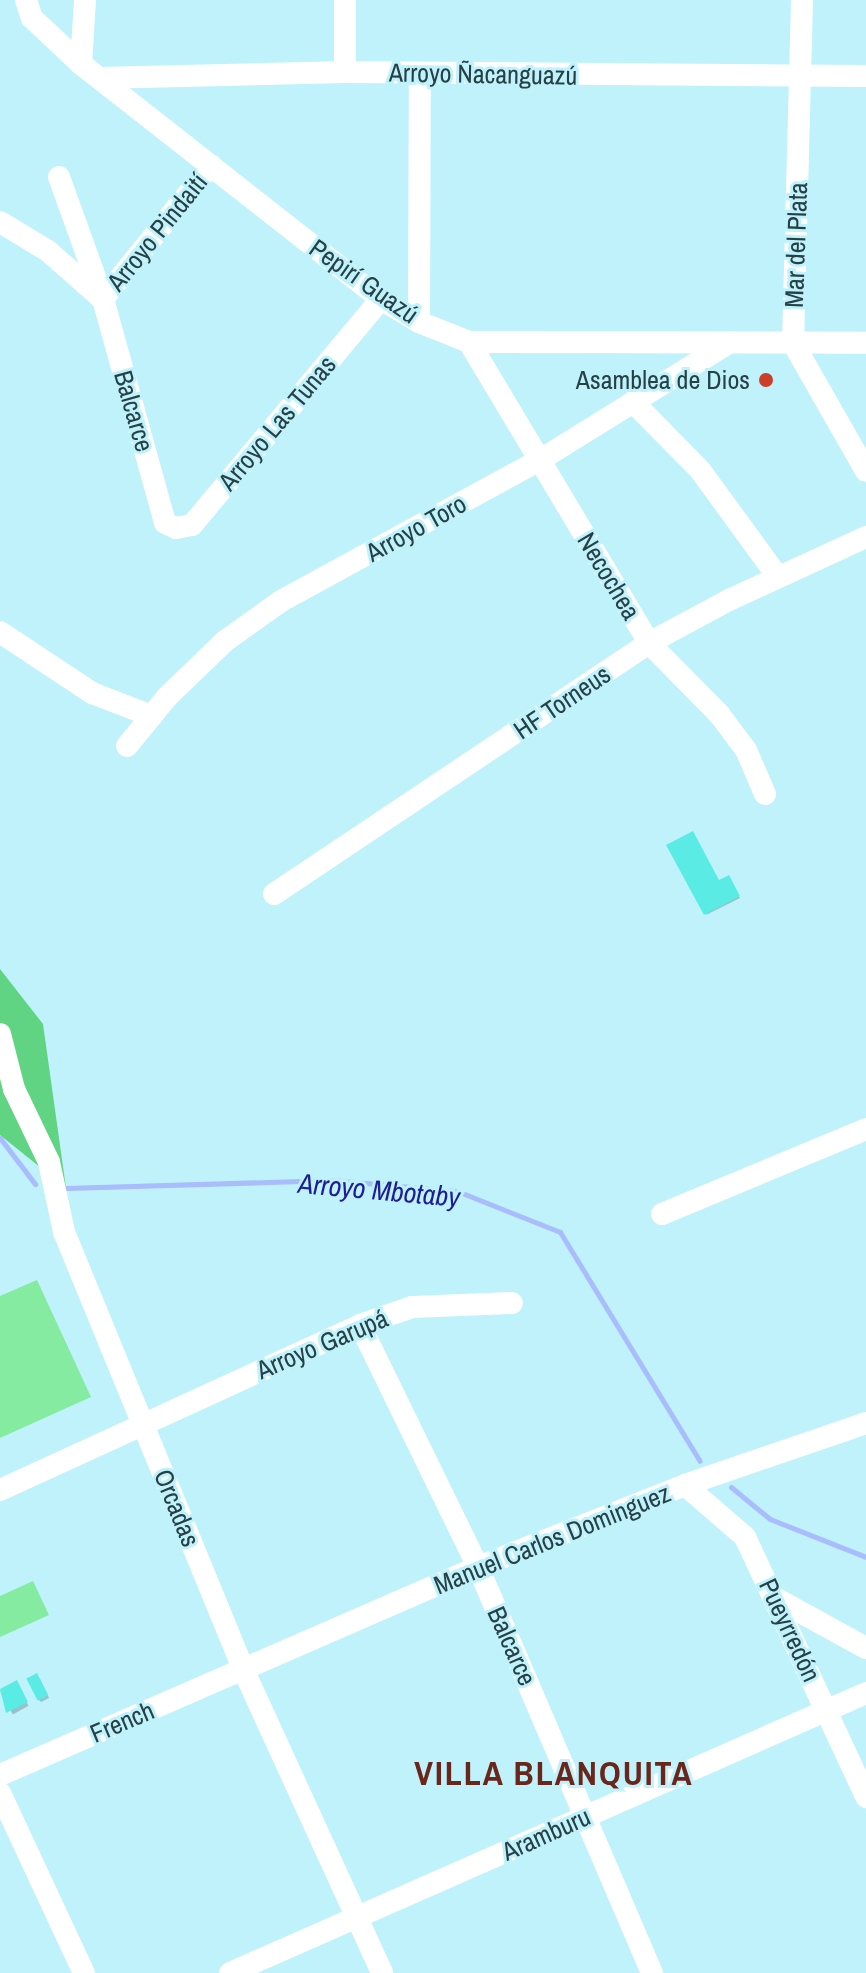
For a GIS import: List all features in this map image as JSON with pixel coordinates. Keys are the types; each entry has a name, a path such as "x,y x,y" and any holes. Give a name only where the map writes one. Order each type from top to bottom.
{"street":[{"path":"85,0 90,71"},
{"path":"345,0 345,72"},
{"name":"Mar del Plata","path":"802,0 793,343 866,471"},
{"name":"Pepirí Guazú","path":"29,9 90,71 381,299 419,322 469,342 866,343"},
{"name":"Arroyo Ñacanguazú","path":"90,71 800,78 866,76"},
{"path":"419,322 420,74"},
{"name":"Arroyo Pindaití","path":"103,299 211,165"},
{"name":"Balcarce","path":"59,177 103,299 165,523"},
{"path":"0,222 48,251 103,299"},
{"name":"Arroyo Las Tunas","path":"165,523 192,525 381,299"},
{"name":"Necochea","path":"469,342 649,643 719,714 746,750 765,794"},
{"name":"Arroyo Toro","path":"127,746 225,641 281,601 540,460 730,342"},
{"path":"633,402 700,470 778,577"},
{"name":"HF Torneus","path":"274,894 649,643 778,577 866,537"},
{"path":"0,632 92,693 152,716"},
{"name":"Orcadas","path":"0,1034 14,1089 49,1162 64,1232 142,1425 243,1669 382,1973"},
{"path":"662,1214 866,1129"},
{"name":"Arroyo Garupá","path":"0,1490 360,1325 412,1307 512,1303"},
{"name":"Balcarce","path":"360,1325 478,1567 652,1973"},
{"name":"Manuel Carlos Dominguez","path":"243,1669 478,1567 685,1485 866,1423"},
{"name":"Pueyrredón","path":"685,1485 745,1537 866,1797"},
{"path":"775,1598 866,1648"},
{"name":"French","path":"0,1775 243,1669"},
{"name":"Aramburu","path":"230,1973 866,1693"},
{"path":"0,1793 84,1973"}],"green space":[{"path":"0,969 43,1024 66,1188 0,1135"},
{"path":"37,1280 91,1397 0,1438 0,1296"},
{"path":"33,1581 49,1615 0,1637 0,1596"}],"building":[{"path":"693,831 719,880 729,875 740,896 704,915 666,845"},
{"path":"37,1673 48,1695 38,1701 26,1678"},
{"path":"17,1680 28,1702 6,1713 0,1689"}],"waterway":[{"name":"Arroyo Mbotaby","path":"0,1138 35,1184"},
{"name":"Arroyo Mbotaby","path":"66,1188 332,1180 457,1191 560,1232 700,1461"},
{"name":"Arroyo Mbotaby","path":"731,1487 770,1519 866,1557"}],"place":[{"name":"Asamblea de Dios","path":"766,380"}],"district":[{"name":"VILLA BLANQUITA","path":"554,1774"}]}
